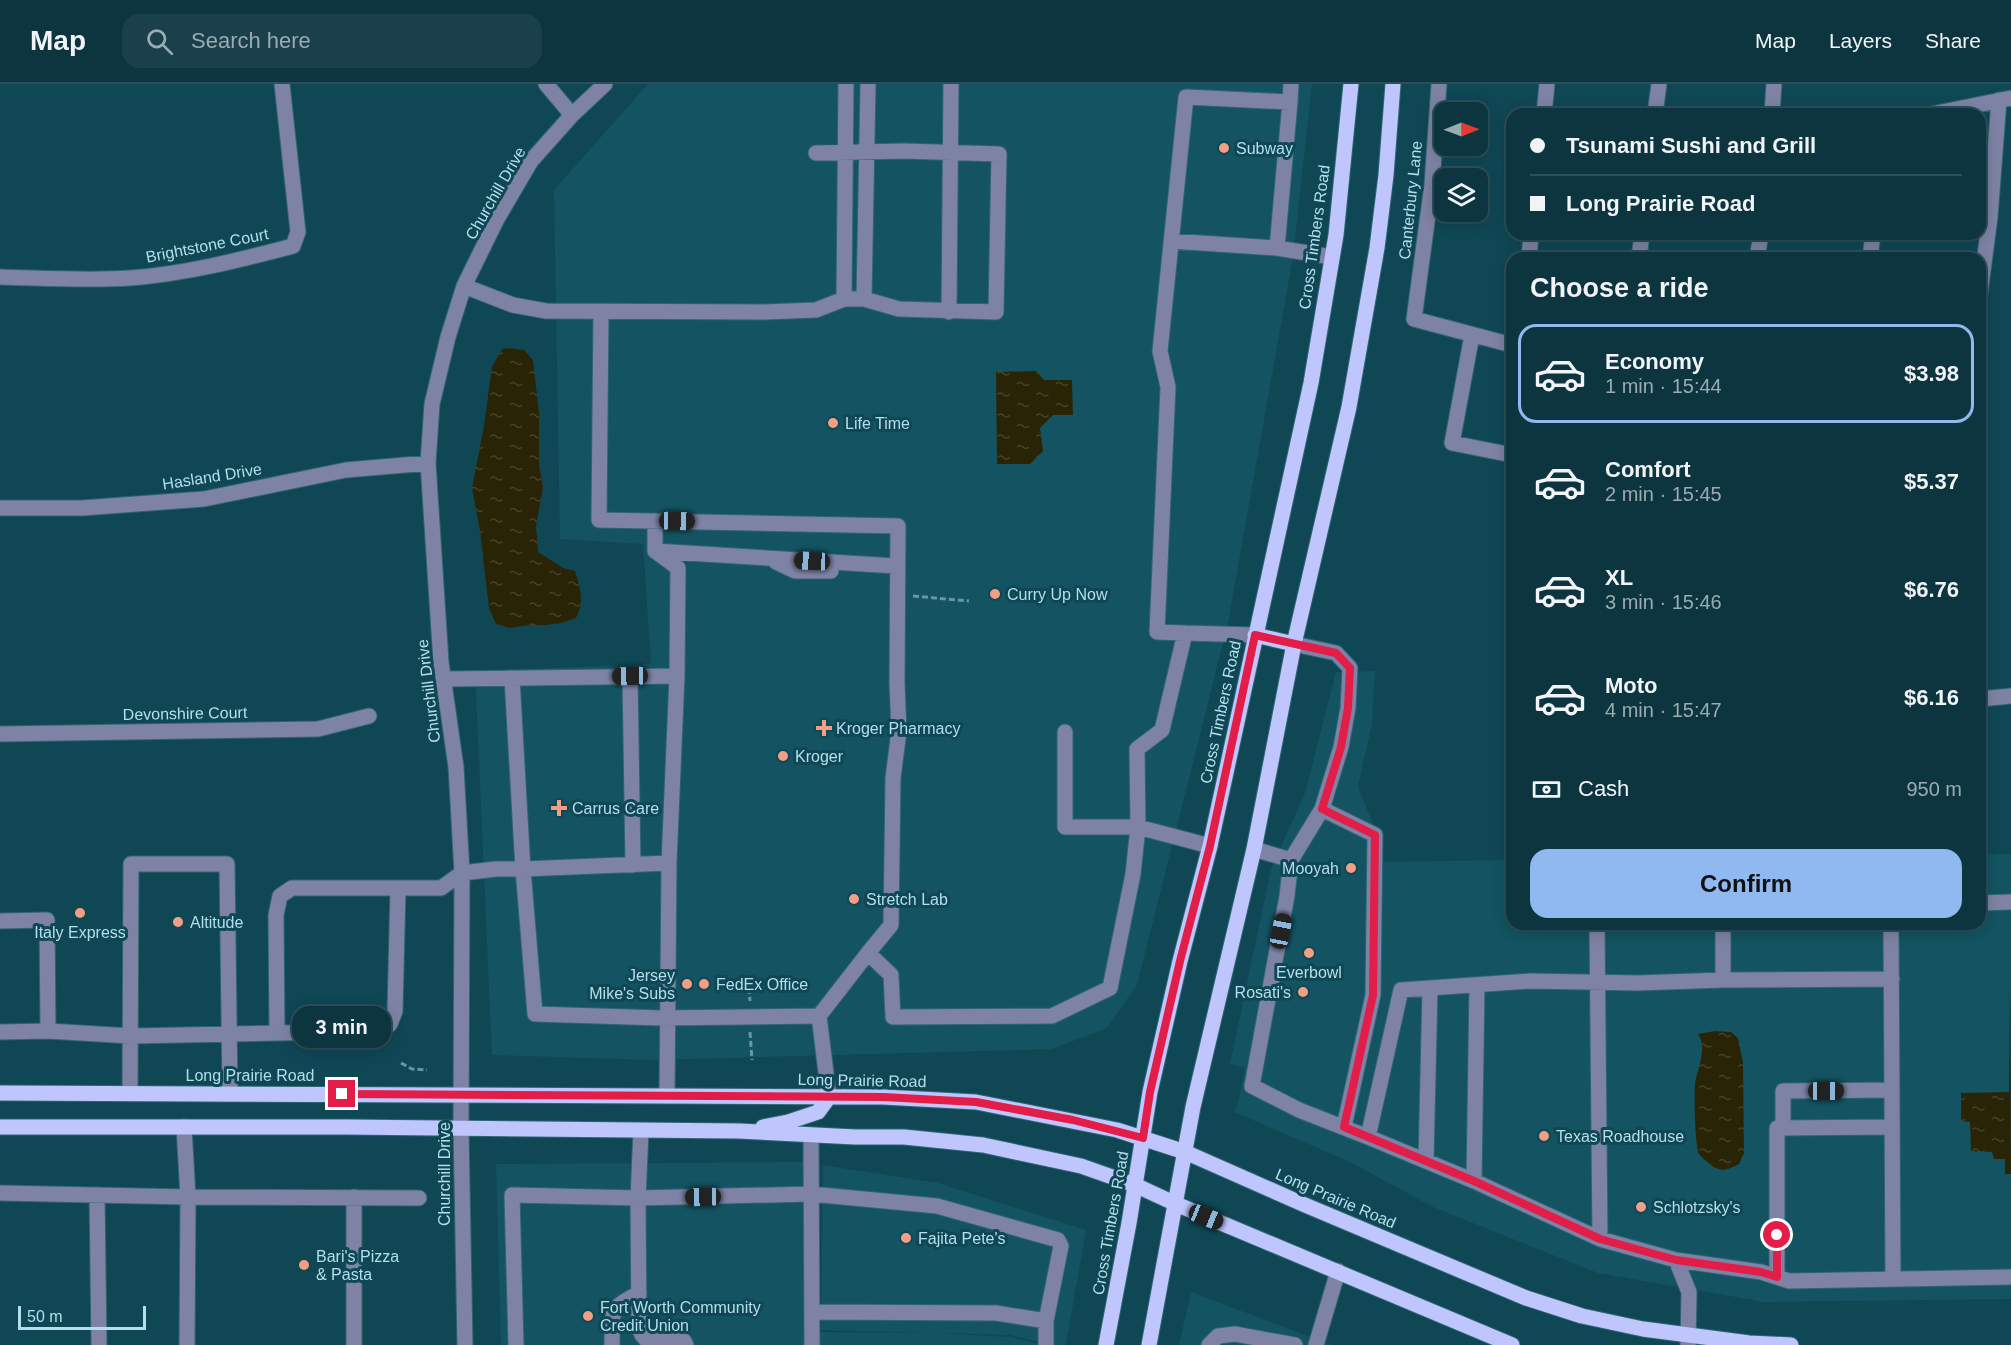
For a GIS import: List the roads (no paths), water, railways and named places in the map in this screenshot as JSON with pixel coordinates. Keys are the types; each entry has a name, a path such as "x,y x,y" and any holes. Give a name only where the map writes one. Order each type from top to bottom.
{"main road":[{"name":"Cross Timbers Road","path":"1107,1345 1150,1092 1180,961 1210,846 1311,383 1336,235 1351,84"},
{"path":"1149,1345 1209,1038 1254,849 1294,644 1349,407 1364,325 1384,186 1393,84"},
{"path":"1255,635 1294,644"},
{"name":"Long Prairie Road","path":"0,1093 883,1097 976,1102 1073,1120 1143,1138 1185,1152 1526,1298 1582,1316 1689,1340 1791,1345"},
{"path":"739,1131 789,1122 818,1112 829,1097"},
{"path":"0,1127 739,1131 811,1136 904,1137 983,1145 1081,1166 1135,1185 1512,1345"}],"street":[{"name":"Brightstone Court","path":"0,278 129,278 245,259 293,246 298,232 282,84"},
{"path":"546,84 572,116"},
{"name":"Churchill Drive","path":"465,1345 461,1129 462,873 456,767 444,679 428,463 432,404 448,337 464,286 497,219 531,161 605,84"},
{"path":"844,299 846,84"},
{"path":"864,299 868,84"},
{"path":"949,312 951,84"},
{"path":"1277,248 1291,84"},
{"name":"Canterbury Lane","path":"1439,84 1432,185 1414,319 1472,335"},
{"path":"1545,108 1547,84"},
{"path":"1656,108 1659,84"},
{"path":"1772,108 1774,84"},
{"path":"1255,635 1157,632 1168,387 1160,351 1186,97 1290,102"},
{"path":"1961,108 2005,99 1985,252"},
{"path":"464,286 513,305 546,311 764,312 816,310 844,299 864,299 899,309 996,312 999,154 867,150 816,153"},
{"path":"1171,241 1277,248 1332,256"},
{"path":"601,312 599,520 898,526 898,731 893,778 891,925 819,1016 829,1097"},
{"path":"1506,344 1472,335 1452,443 1506,454"},
{"name":"Hasland Drive","path":"0,508 82,508 204,499 346,470 428,463"},
{"path":"655,521 655,551"},
{"path":"655,551 897,566"},
{"path":"655,551 678,568 677,676 669,863 668,1096"},
{"path":"868,953 891,975 893,1017 1052,1016 1110,988 1133,874 1138,827 1137,749 1162,730 1185,633"},
{"path":"1294,644 1336,653 1350,668 1348,708 1343,737 1322,809 1291,860 1287,896 1252,1086 1299,1110 1474,1181 1600,1239 1676,1260 1761,1272 1789,1281 2011,1277"},
{"path":"630,676 633,865"},
{"path":"444,679 677,676"},
{"path":"512,678 523,869 535,1014 667,1018 819,1016"},
{"path":"1986,698 2011,696"},
{"name":"Devonshire Court","path":"0,734 318,729 369,716"},
{"path":"1065,732 1065,827 1138,827 1210,846"},
{"path":"1322,809 1375,835 1373,995 1344,1127"},
{"path":"1254,849 1291,860"},
{"path":"277,1033 276,915 280,896 292,888 441,888 462,873 496,869 669,863"},
{"path":"130,1092 131,864 228,864 230,1093"},
{"path":"0,1032 48,1031 131,1036 381,1031 390,1024 395,1011 398,888"},
{"path":"1986,903 2011,902"},
{"path":"0,921 47,920 48,1031"},
{"path":"1597,930 1600,1239"},
{"path":"1891,930 1893,1279"},
{"path":"1723,931 1723,980"},
{"path":"1368,1137 1401,990 1531,981 1638,983 1892,979"},
{"path":"1474,1181 1477,985"},
{"path":"1426,1161 1430,988"},
{"path":"1783,1128 1783,1091 1892,1090"},
{"path":"184,1127 188,1197 187,1345"},
{"path":"1777,1277 1776,1128 1892,1127"},
{"path":"641,1131 638,1198 639,1328 650,1343 679,1339 686,1345"},
{"path":"811,1136 812,1345"},
{"path":"0,1192 188,1197 418,1198"},
{"path":"516,1345 512,1195 638,1198 811,1194 938,1206 1058,1240 1061,1246 1046,1321 1046,1345"},
{"path":"97,1195 99,1345"},
{"path":"354,1197 354,1345"},
{"path":"1676,1260 1689,1292 1689,1340"},
{"path":"1316,1345 1338,1271"},
{"path":"612,1345 613,1312 618,1304 639,1293"},
{"path":"812,1312 996,1313 1046,1321"},
{"path":"1209,1345 1218,1336 1235,1334 1295,1345"}],"water":[{"path":"502,349 524,350 533,360 539,413 539,465 543,487 536,527 538,552 563,568 575,571 581,600 576,618 561,623 509,628 496,624 489,608 480,531 472,488 492,367"},
{"path":"1036,371 1044,380 1072,380 1073,415 1053,415 1040,428 1043,451 1030,464 997,464 996,372"},
{"path":"2010,980 2011,1174 2005,1174 2005,1159 1994,1159 1992,1152 1971,1151 1970,1122 1961,1121 1961,1093 2009,1092"},
{"path":"1715,1031 1731,1032 1738,1038 1743,1063 1744,1153 1739,1164 1724,1170 1713,1167 1699,1154 1696,1132 1695,1084 1702,1052 1698,1034"}],"place":[{"name":"Subway","path":"1224,148"},
{"name":"Life Time","path":"833,423"},
{"name":"Curry Up Now","path":"995,594"},
{"name":"Kroger Pharmacy","path":"824,728"},
{"name":"Kroger","path":"783,756"},
{"name":"Carrus Care","path":"559,808"},
{"name":"Mooyah","path":"1351,868"},
{"name":"Stretch Lab","path":"854,899"},
{"name":"Italy Express","path":"80,913"},
{"name":"Altitude","path":"178,922"},
{"name":"Everbowl","path":"1309,953"},
{"name":"Jersey Mike's Subs","path":"687,984"},
{"name":"FedEx Office","path":"704,984"},
{"name":"Rosati's","path":"1303,992"},
{"name":"Texas Roadhouse","path":"1544,1136"},
{"name":"Schlotzsky's","path":"1641,1207"},
{"name":"Fajita Pete's","path":"906,1238"},
{"name":"Bari's Pizza & Pasta","path":"304,1265"},
{"name":"Fort Worth Community Credit Union","path":"588,1316"}]}
